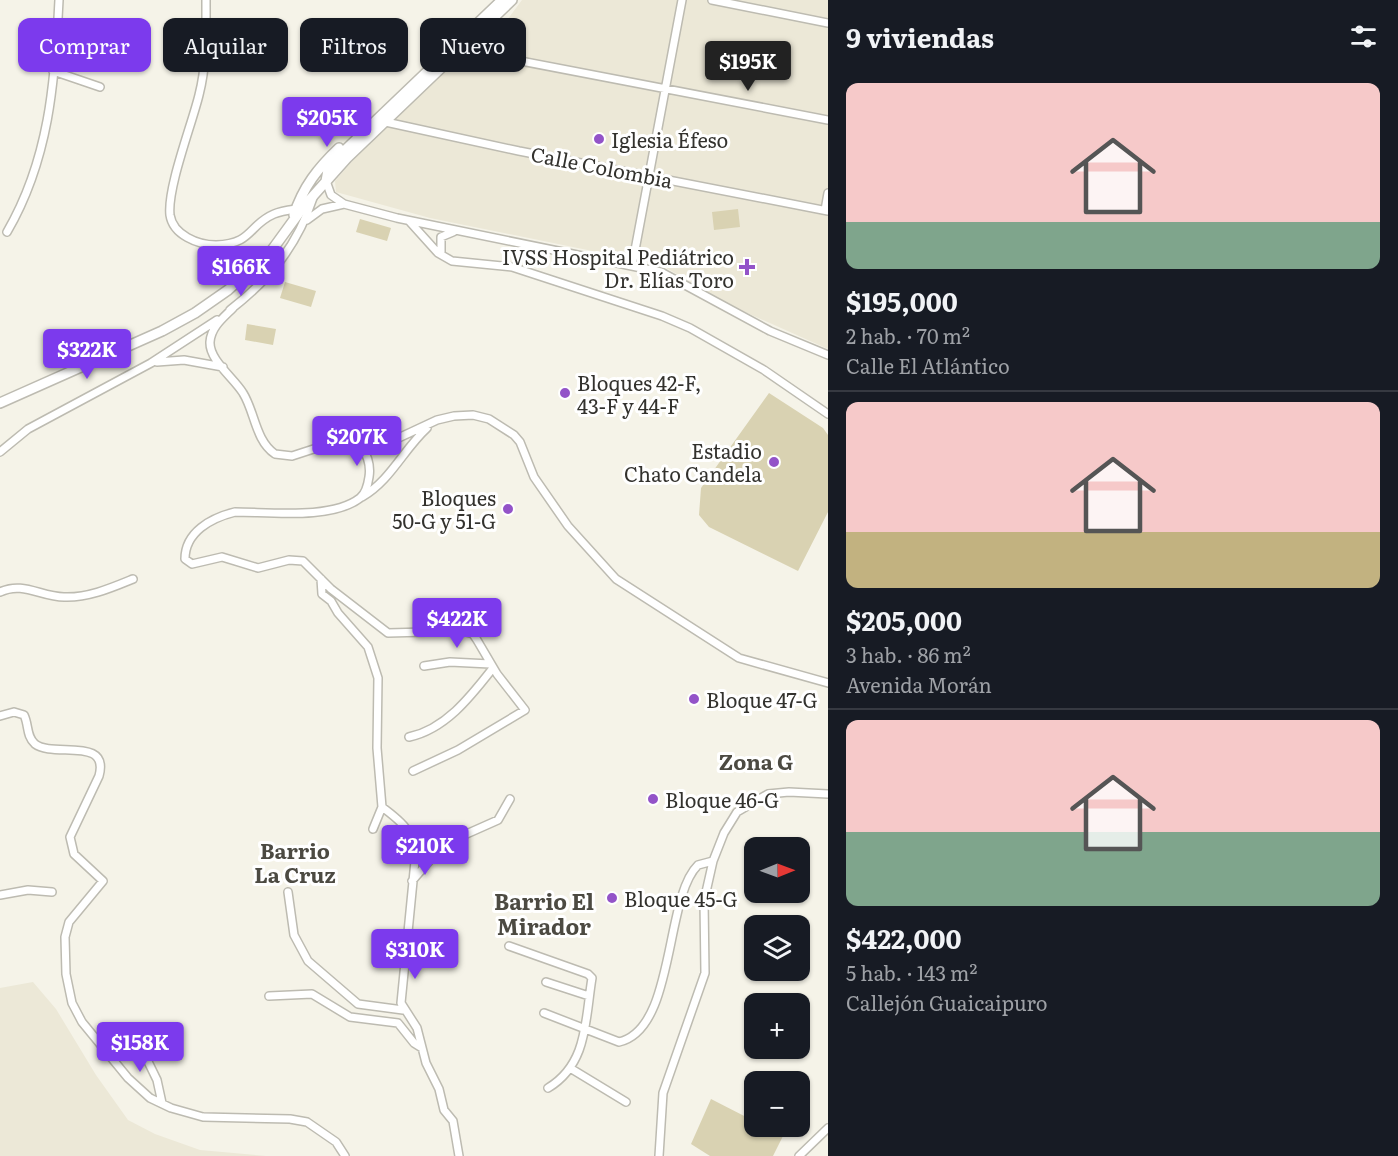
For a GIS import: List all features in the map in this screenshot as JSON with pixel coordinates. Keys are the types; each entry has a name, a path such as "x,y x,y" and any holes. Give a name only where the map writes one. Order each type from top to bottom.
{"main road":[{"path":"488,18 502,4 512,0"},
{"path":"495,18 502,4"},
{"path":"0,403 59,379 195,313 254,268 290,229 314,196 380,120 431,72"},
{"path":"326,182 325,176 333,163 365,130 380,120"},
{"path":"290,229 304,189 324,161 353,134 365,130"},
{"path":"314,196 324,161"}],"street":[{"path":"57,18 59,0"},
{"path":"206,0 202,79 173,190 170,214 172,221 181,233 189,238 208,245 225,244 245,238 272,214 296,209"},
{"path":"632,266 682,0"},
{"path":"712,0 828,23"},
{"path":"526,62 828,120"},
{"path":"7,232 26,197 39,164 53,72"},
{"path":"56,72 100,87"},
{"name":"Calle Colombia","path":"380,120 826,211"},
{"path":"326,182 331,195 344,204 410,222 661,272 680,280 709,299 770,331 828,355"},
{"path":"826,211 828,193"},
{"path":"314,196 305,222 291,248 271,274 215,326 211,336 212,353 247,400 264,444 275,454 292,456 334,442 392,441 431,424 462,415 481,417 499,424 520,442 540,486 568,526 609,574 739,658 828,683"},
{"path":"305,222 322,209 344,204"},
{"path":"410,222 442,256 465,263 512,267 662,316 735,352 828,414"},
{"path":"442,256 439,244 441,237 447,232 462,231"},
{"path":"0,452 38,424 151,363 233,308"},
{"path":"151,363 184,360 223,367"},
{"path":"413,771 458,750 525,710 492,666 477,640 469,632 388,633 321,579 308,564 296,560 258,568 230,557 189,563 185,559 186,546 201,528 222,515 235,512 330,510 362,496 380,484 431,424"},
{"path":"358,443 369,464 369,480 362,496"},
{"path":"0,592 17,587 69,597 98,592 133,579"},
{"path":"321,579 322,594 331,601 338,613 368,647 376,669 379,688 377,748 382,807 373,829"},
{"path":"424,666 450,662 492,666"},
{"path":"410,737 435,729 477,688 492,666"},
{"path":"0,716 14,712 26,716 27,731 39,746 58,751 87,750 94,755 100,765 99,776 70,837 71,848 78,858 103,880 71,917 67,927 65,945 69,989 77,1014 86,1028 129,1078 150,1098 213,1119 290,1119 307,1122 336,1142 342,1148 345,1156"},
{"path":"659,1156 663,1093 705,973 704,901 713,861 731,818 751,802 777,793 828,794"},
{"path":"412,881 444,844 498,820 510,799"},
{"path":"382,807 400,821 411,835 415,861 400,996 403,1010 417,1028 444,1110 453,1121 459,1156"},
{"path":"544,1013 620,1042 627,1040 645,1024 665,973 678,910 688,881 698,865 713,861"},
{"path":"0,895 28,890 52,892"},
{"path":"288,892 294,935 308,961 358,1004 403,1010"},
{"path":"509,946 588,974 591,978 585,1030 566,1077 548,1088"},
{"path":"546,982 589,996"},
{"path":"269,996 312,994 350,1017 398,1023 414,1043 422,1048"},
{"path":"136,1037 157,1080 162,1103"},
{"path":"570,1068 626,1102"},
{"path":"799,1156 828,1128"}],"shaded area":[{"path":"522,0 828,0 828,349 736,308 661,265 430,218 336,192 335,181 369,142 443,72 526,72 526,18 508,18"},
{"path":"738,209 740,227 714,230 712,212"},
{"path":"360,219 391,228 387,241 356,232"},
{"path":"285,282 316,291 311,307 280,298"},
{"path":"247,324 276,329 273,345 245,340"},
{"name":"Estadio Chato Candela","path":"769,393 823,428 828,435 828,512 798,571 709,527 699,515 701,488"},
{"path":"33,982 56,1009 96,1075 128,1120 155,1134 200,1150 266,1156 0,1156 0,988"},
{"path":"711,1099 744,1116 744,1137 782,1137 773,1156 710,1156 691,1144"}],"place":[{"name":"Iglesia Éfeso","path":"599,139"},
{"name":"IVSS Hospital Pediátrico Dr. Elías Toro","path":"747,267"},
{"name":"Bloques 42-F, 43-F y 44-F","path":"565,393"},
{"name":"Estadio Chato Candela","path":"774,462"},
{"name":"Bloques 50-G y 51-G","path":"508,509"},
{"name":"Bloque 47-G","path":"694,699"},
{"name":"Bloque 46-G","path":"653,799"},
{"name":"Bloque 45-G","path":"612,898"}],"district":[{"name":"Zona G","path":"756,760"},
{"name":"Barrio La Cruz","path":"295,861"},
{"name":"Barrio El Mirador","path":"544,912"}]}
